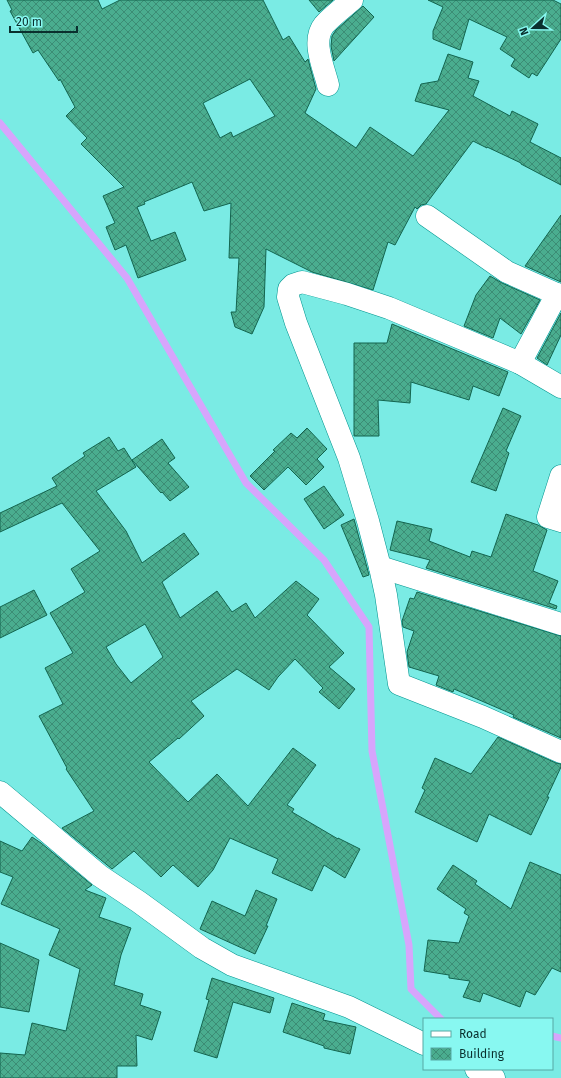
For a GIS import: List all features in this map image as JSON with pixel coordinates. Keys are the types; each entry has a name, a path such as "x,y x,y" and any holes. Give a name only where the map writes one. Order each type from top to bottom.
{"street":[{"path":"328,85 318,45 320,32 324,25 352,0"},
{"path":"427,216 508,272 559,295 520,363"},
{"path":"561,388 520,363 365,299 302,282 293,285 288,289 288,297 296,323 349,458 368,521 386,596 399,684 483,717 561,752"},
{"path":"561,476 548,517 561,521"},
{"path":"380,567 561,624"},
{"path":"0,792 100,876 139,902 202,948 232,965 349,1007 423,1044"},
{"path":"478,1070 494,1078"}],"building":[{"path":"7,0 98,0 102,9 120,0 263,0 283,40 289,36 305,62 308,59 316,89 305,113 356,148 370,127 413,156 449,110 415,101 421,84 438,81 448,54 473,62 468,78 479,81 473,96 510,116 512,111 538,124 530,142 561,158 561,185 521,163 473,141 426,204 421,205 417,209 415,207 395,245 388,242 373,290 312,272 266,249 264,307 252,334 235,327 231,312 236,312 239,258 229,258 231,203 204,211 192,182 144,202 145,204 137,207 151,241 175,232 186,260 138,278 126,245 115,250 106,227 115,223 103,196 124,187 81,144 87,138 66,116 75,107 60,79 59,81 38,50 33,53 10,11 12,10","holes":["250,79 275,116 233,137 231,132 220,138 203,103"]},
{"path":"309,0 333,0 319,12"},
{"path":"428,0 553,0 561,4 561,39 537,76 532,73 529,78 511,66 515,59 500,49 507,37 469,19 460,50 433,39 433,31 443,7"},
{"path":"363,6 374,17 334,61 331,46 332,36 336,30"},
{"path":"561,215 561,282 525,266"},
{"path":"490,276 540,300 521,334 500,318 493,338 464,326 476,295"},
{"path":"561,313 561,335 547,365 537,358"},
{"path":"392,324 508,372 499,396 473,386 469,400 411,382 410,403 378,400 379,436 354,436 354,343 387,343"},
{"path":"503,408 521,416 506,451 509,453 496,491 471,482"},
{"path":"307,428 327,449 317,459 324,467 306,485 288,467 264,490 250,476 275,451 273,450 291,433 297,438"},
{"path":"109,437 118,451 124,448 136,467 96,491 126,531 142,563 184,533 199,554 162,582 180,618 217,591 232,612 246,603 255,618 296,581 319,599 307,615 344,653 329,667 355,689 339,709 319,692 323,688 295,659 278,677 269,690 237,669 191,701 204,716 179,739 178,738 149,762 188,802 217,774 248,806 293,748 316,765 287,805 294,809 292,812 338,839 360,849 345,878 324,865 312,891 272,873 278,859 230,838 213,870 198,887 173,865 161,877 134,851 112,869 62,828 94,811 66,769 67,768 39,716 63,704 45,668 73,653 50,613 85,592 71,569 100,551 62,503 0,532 0,513 57,486 52,478 85,456 83,453","holes":["145,624 163,657 131,683 116,664 106,647"]},
{"path":"162,439 175,458 168,463 189,487 170,501 132,460"},
{"path":"324,486 344,515 324,529 304,499"},
{"path":"506,514 538,525 547,530 533,571 558,581 549,603 557,606 556,609 426,568 430,560 390,550 397,521 432,529 429,541 470,557 472,551 491,557"},
{"path":"354,519 369,575 363,577 341,525"},
{"path":"34,590 47,615 0,638 0,607"},
{"path":"417,592 561,636 561,738 513,717 514,715 454,689 453,692 436,685 439,676 409,667 407,652 414,631 403,627 402,621 410,598 414,599"},
{"path":"498,737 561,764 547,797 549,797 531,835 489,814 477,842 415,812 425,790 422,788 435,758 471,774"},
{"path":"32,837 92,885 85,890 106,898 99,917 131,928 121,955 114,985 143,994 140,1005 161,1012 152,1040 136,1035 137,1066 117,1066 117,1078 0,1078 0,1053 25,1055 32,1023 66,1031 80,969 49,955 60,929 1,904 13,877 0,872 0,841 22,851"},
{"path":"530,862 561,875 561,972 552,968 535,995 526,991 520,1007 483,993 480,1002 463,997 470,981 449,978 449,975 424,971 428,940 459,943 469,916 464,913 466,909 437,889 453,865 477,881 475,884 511,909"},
{"path":"256,890 277,899 266,926 268,926 255,954 200,929 212,901 245,916"},
{"path":"0,943 39,960 29,1012 0,1007"},
{"path":"212,978 274,998 270,1013 233,1002 217,1058 194,1051 209,1000 206,999"},
{"path":"292,1003 325,1014 323,1020 356,1027 350,1054 324,1048 324,1046 283,1032"}],"waterway":[{"path":"0,123 127,278 246,483 324,560 369,627 372,751 409,945 411,989 440,1018"},
{"path":"553,1036 561,1038"}]}
